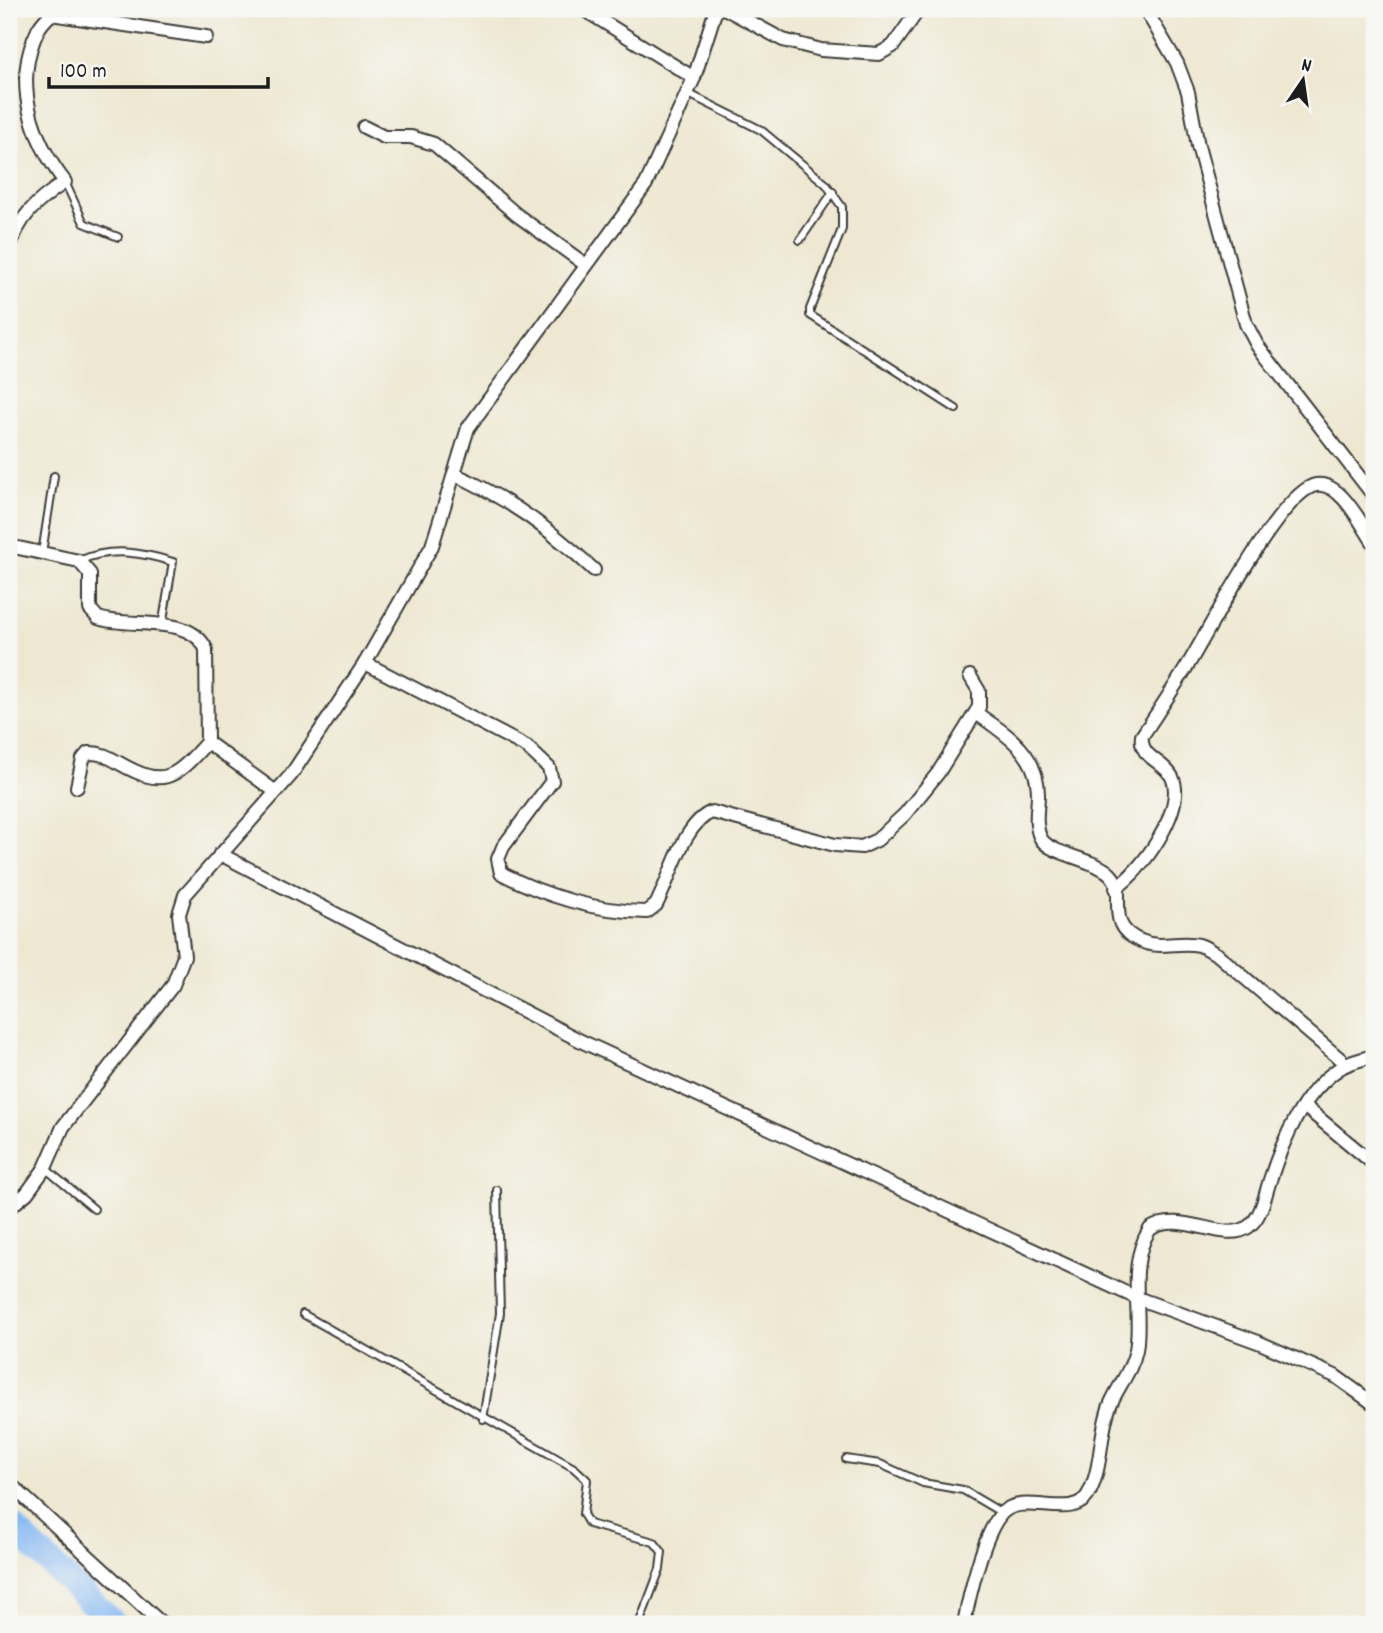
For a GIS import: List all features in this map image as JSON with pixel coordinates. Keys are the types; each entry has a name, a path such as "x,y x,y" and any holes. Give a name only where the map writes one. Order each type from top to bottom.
{"street":[{"path":"583,9 694,78"},
{"path":"9,1208 27,1193 46,1168 63,1127 173,985 184,956 178,914 185,895 276,792 365,663 432,546 468,428 646,184 694,78 716,9"},
{"path":"726,9 783,40 821,50 879,54 893,46 919,9"},
{"path":"1145,9 1177,63 1188,92 1198,146 1246,324 1272,365 1374,496"},
{"path":"9,249 23,217 37,201 65,182 47,158 34,131 26,87 33,42 38,28 52,11 206,37"},
{"path":"364,127 384,137 411,137 434,144 517,215 586,265"},
{"path":"454,474 511,503 558,535 594,570"},
{"path":"1116,888 1139,868 1158,839 1175,802 1171,776 1145,753 1141,745 1142,736 1175,686 1245,567 1287,508 1306,489 1317,485 1329,487 1339,494 1374,543"},
{"path":"9,546 79,561 90,574 89,602 93,614 105,620 190,632 202,641 206,649 206,742 176,772 157,780 146,778 109,757 88,754 83,759 77,787"},
{"path":"365,663 527,747 549,768 552,781 503,848 498,859 501,873 523,884 581,904 628,912 646,912 656,905 690,829 699,817 712,811 850,848 877,840 921,794 976,713 981,699 970,676"},
{"path":"976,713 1010,736 1032,764 1037,786 1037,825 1041,839 1050,847 1099,866 1112,876 1116,888 1117,918 1125,931 1141,942 1160,946 1200,945 1218,955 1346,1064"},
{"path":"206,742 276,792"},
{"path":"220,854 583,1042 1137,1298 1335,1376 1374,1404"},
{"path":"964,1624 982,1557 1002,1513 1018,1505 1070,1506 1079,1503 1090,1492 1111,1404 1136,1353 1137,1274 1142,1246 1150,1229 1156,1225 1174,1223 1238,1231 1251,1225 1262,1204 1283,1144 1304,1106 1327,1077 1346,1064 1374,1055"},
{"path":"1304,1106 1374,1164"},
{"path":"9,1483 162,1624"}],"lane":[{"path":"687,93 761,130 833,192 842,207 844,222 810,315 956,408"},
{"path":"65,182 83,223 118,237"},
{"path":"800,240 833,192"},
{"path":"42,553 54,475"},
{"path":"79,561 97,553 127,552 173,562 162,626"},
{"path":"46,1168 94,1209"},
{"path":"483,1419 500,1313 497,1190"},
{"path":"303,1314 483,1419 574,1468 587,1480 583,1514 589,1524 654,1542 662,1552 660,1569 639,1624"},
{"path":"846,1460 880,1464 923,1483 963,1490 1002,1513"}],"waterway":[{"path":"9,1524 114,1624"}]}
